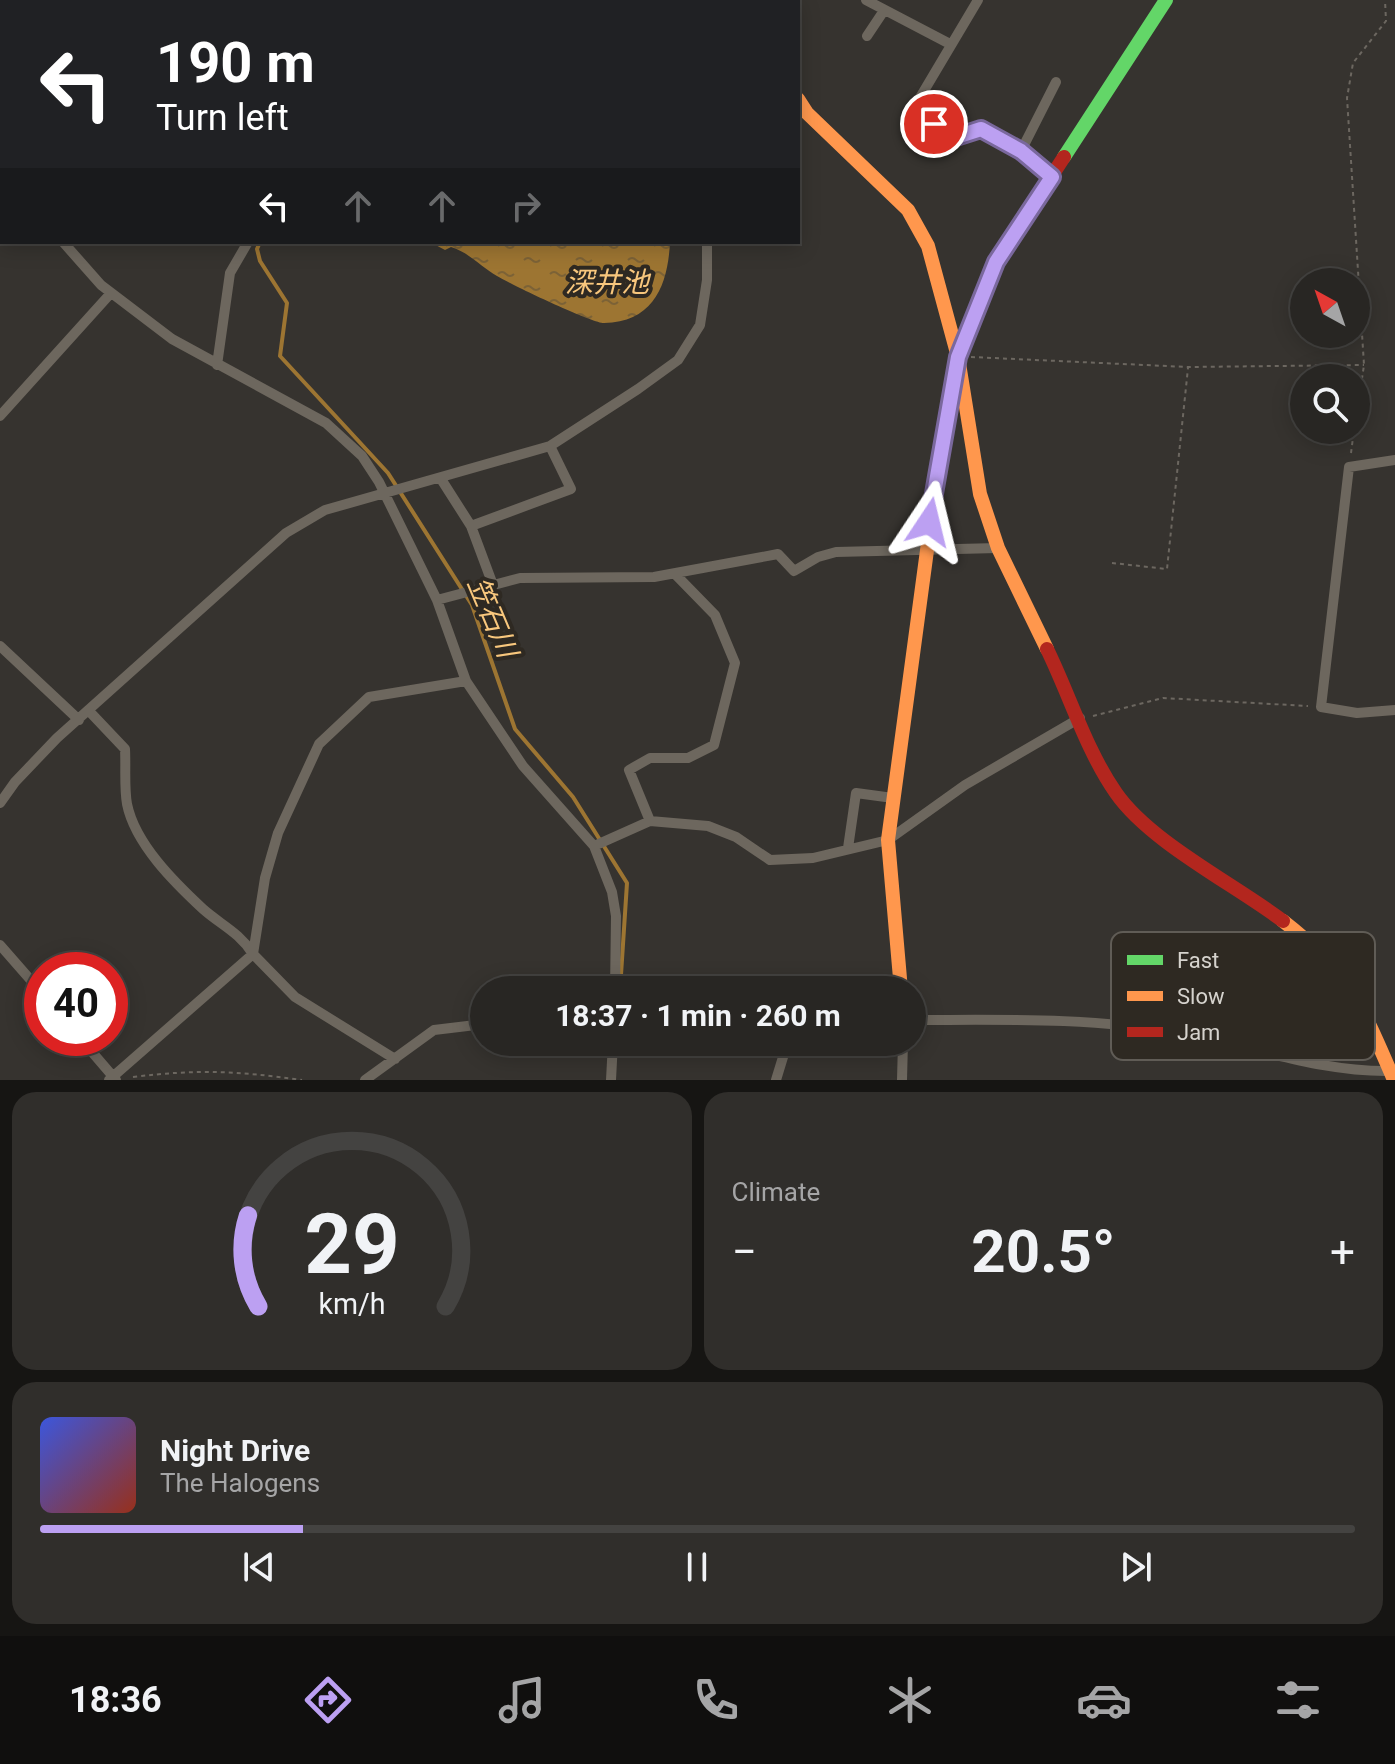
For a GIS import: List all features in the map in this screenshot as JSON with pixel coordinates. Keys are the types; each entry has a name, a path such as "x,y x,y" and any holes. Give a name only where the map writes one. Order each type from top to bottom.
{"street":[{"path":"866,0 883,12 950,44"},
{"path":"978,0 912,111 956,137 981,129 1021,151 1052,177"},
{"path":"900,976 888,840 925,550 958,357 996,262 1166,0"},
{"path":"867,36 883,12"},
{"path":"1021,151 1056,82"},
{"path":"800,102 807,113 908,210 928,246 958,357 980,494 998,548 1106,777 1134,814 1295,932"},
{"path":"65,244 111,293 172,339 326,423 362,456 437,600 466,681 523,766 594,846 612,892 616,916 615,976"},
{"path":"217,365 230,273 247,244"},
{"path":"0,803 15,782 79,720 286,533 325,510 550,446 678,360 700,325 707,280 707,244"},
{"path":"0,416 111,293"},
{"path":"471,526 571,489 550,446"},
{"path":"1395,460 1349,467 1321,707 1357,713 1395,710"},
{"path":"441,479 471,526 493,585"},
{"path":"437,600 520,578 675,574 778,554 794,571 818,557 836,552 998,548"},
{"path":"650,821 629,770 650,758 688,758 714,745 735,663 715,615 675,574"},
{"path":"0,646 79,720"},
{"path":"94,1056 113,1079 253,954 265,878 278,833 319,744 369,697 466,681"},
{"path":"89,711 125,749 127,804 135,825 155,858 200,907 242,937 253,954 295,997 395,1059"},
{"path":"594,846 650,821 708,826 736,837 770,860 813,858 888,840 965,785 1080,718"},
{"path":"848,848 856,793 893,798"},
{"path":"0,945 24,972"},
{"path":"926,1020 1111,1025"},
{"path":"365,1080 434,1030 470,1026"},
{"path":"1288,1060 1390,1074 1375,1032"},
{"path":"611,1080 612,1056"},
{"path":"776,1080 783,1056"},
{"path":"902,1080 903,1056"}],"path":[{"path":"1364,364 1347,98 1353,63 1386,21 1385,0"},
{"path":"958,357 1188,367 1290,366"},
{"path":"1112,563 1167,569 1188,367"},
{"path":"1349,467 1352,444"},
{"path":"1080,718 1134,708 1163,698 1321,707"},
{"path":"113,1079 193,1069 241,1071 302,1080"}],"water":[{"name":"深井池","path":"434,244 670,244 662,285 647,308 636,316 604,323 569,311 518,287 458,250 451,247 445,250"}],"waterway":[{"name":"笠石川","path":"259,244 260,261 287,303 280,356 388,473 472,605 515,729 573,797 627,883 621,976"}],"traffic: fast":[{"path":"1064,157 1166,0"}],"traffic: slow":[{"path":"800,102 807,113 908,210 928,246 958,357 980,494 998,548 1047,649"},
{"path":"900,976 888,840 935,491"},
{"path":"1283,921 1296,932"},
{"path":"1375,1038 1394,1080"}],"traffic: jam":[{"path":"935,491 958,357 996,262 1064,157"},
{"path":"1047,649 1096,759 1131,811 1171,845 1283,921"}],"route":[{"path":"929,522 958,357 996,262 1052,177 1021,151 981,129 956,137 934,124"}]}
